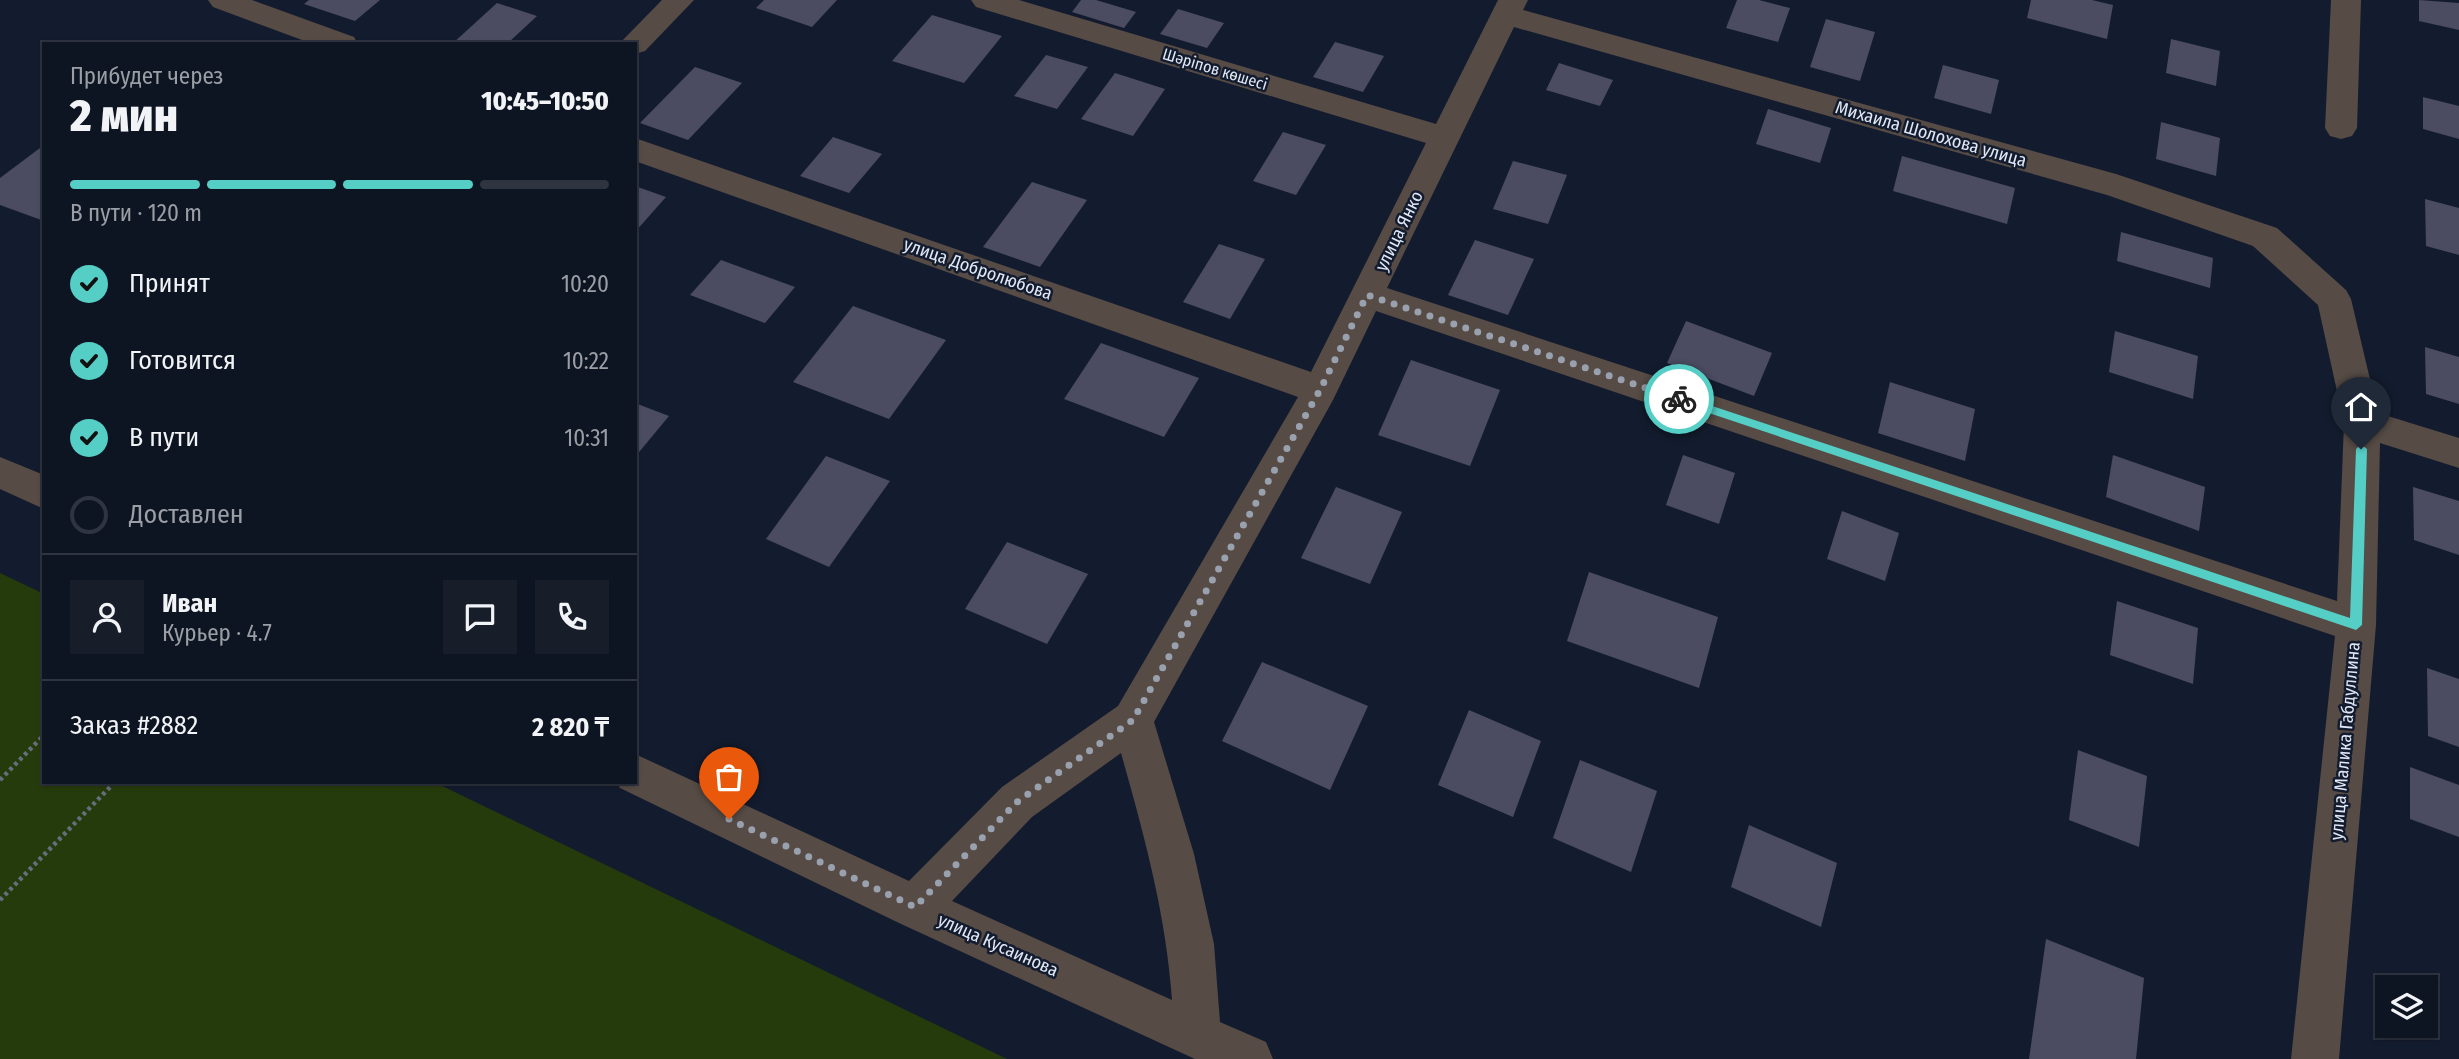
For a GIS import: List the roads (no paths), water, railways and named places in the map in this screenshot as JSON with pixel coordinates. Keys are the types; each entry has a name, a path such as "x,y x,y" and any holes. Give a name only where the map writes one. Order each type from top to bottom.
{"street":[{"path":"223,0 338,42"},
{"path":"636,42 679,0"},
{"name":"Шәріпов көшесі","path":"986,0 1445,138"},
{"path":"2341,128 2346,0"},
{"name":"улица Янко","path":"915,907 1017,802 1133,720 1320,390 1509,8"},
{"name":"Михаила Шолохова улица","path":"1509,8 2116,186 2265,237 2334,299"},
{"name":"улица Добролюбова","path":"637,150 1320,390"},
{"path":"1367,295 2356,625"},
{"name":"улица Малика Габдуллина","path":"2315,1059 2356,625 2362,423 2334,299"},
{"path":"2362,423 2459,453"},
{"path":"0,472 42,492"},
{"path":"1133,720 1172,854 1186,918 1191,944 1198,1036"},
{"name":"улица Кусаинова","path":"637,775 915,907 1249,1059"}]}
